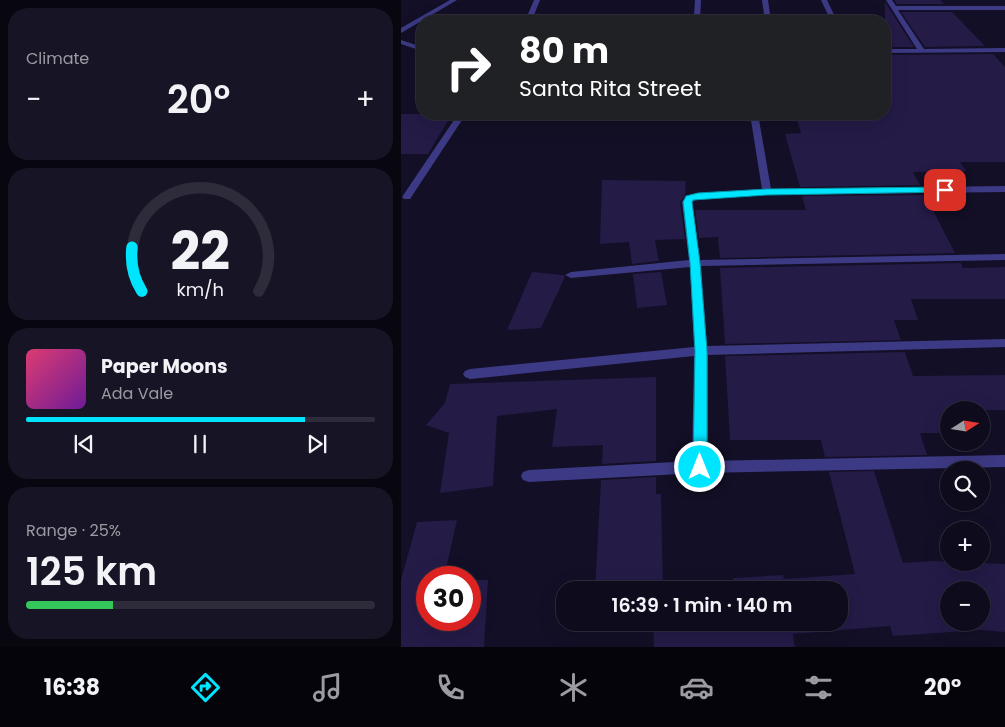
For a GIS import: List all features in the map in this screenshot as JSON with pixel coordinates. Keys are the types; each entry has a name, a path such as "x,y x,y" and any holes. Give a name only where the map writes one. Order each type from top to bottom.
{"street":[{"path":"428,15 453,0"},
{"path":"531,15 537,0"},
{"path":"698,0 698,15"},
{"path":"765,0 767,15"},
{"path":"824,0 830,15"},
{"path":"889,0 922,51"},
{"path":"953,0 961,8"},
{"path":"895,8 1005,8"},
{"path":"401,31 416,22"},
{"path":"401,42 416,47"},
{"path":"891,51 1005,50"},
{"path":"407,196 458,120"},
{"path":"755,120 767,192"},
{"path":"700,467 701,351 695,263 687,202 689,198 767,192 1005,189"},
{"path":"571,275 695,263 1005,257"},
{"path":"470,374 701,351 1005,343"},
{"path":"529,476 700,467 1005,462"}],"building":[{"path":"894,0 940,0 944,4 897,4"},
{"path":"885,2 914,47 891,47 891,15 885,15"},
{"path":"901,12 952,12 985,46 925,47"},
{"path":"993,54 1005,67 1005,162 960,162 966,171 913,172 920,185 800,187 785,134 801,133 797,120 891,120 891,55"},
{"path":"401,114 416,114 416,120 448,120 428,154 401,154"},
{"path":"602,180 686,181 685,196 680,202 685,239 655,240 659,261 632,264 629,242 600,244"},
{"path":"925,195 955,253 720,258 718,237 699,238 695,210 806,210 802,196"},
{"path":"961,263 963,268 1005,267 1005,299 911,299 918,320 894,320 901,340 725,344 720,268"},
{"path":"532,272 563,275 565,277 541,328 507,330"},
{"path":"661,272 667,305 637,308 633,274"},
{"path":"905,352 913,376 1005,375 1005,410 990,410 990,401 940,401 940,433 920,433 927,455 825,457 821,440 730,440 725,356"},
{"path":"656,377 656,461 602,464 603,445 552,447 557,409 497,416 493,486 440,493 449,433 426,425 445,403 450,384"},
{"path":"874,471 903,563 940,561 940,571 990,571 990,563 1005,564 1005,632 990,631 990,581 940,581 940,631 966,631 893,636 890,626 848,629 848,581 733,581 733,578 783,575 784,579 855,574 829,472"},
{"path":"656,477 656,494 661,494 663,581 595,581 601,480"},
{"path":"457,520 447,566 416,566 416,631 481,631 481,580 488,580 484,647 401,647 401,580 417,522"},
{"path":"653,631 829,631 793,634 795,647 654,647"}],"route":[{"path":"700,467 701,351 695,263 687,202 689,198 767,192 945,190"}]}
